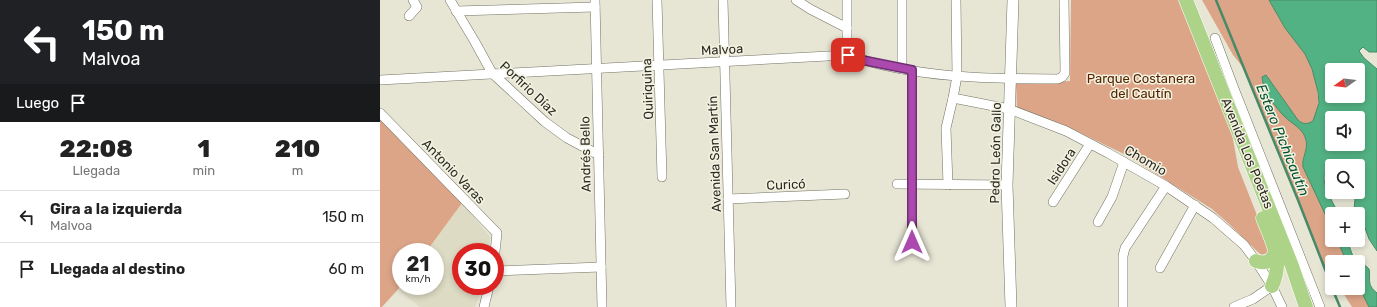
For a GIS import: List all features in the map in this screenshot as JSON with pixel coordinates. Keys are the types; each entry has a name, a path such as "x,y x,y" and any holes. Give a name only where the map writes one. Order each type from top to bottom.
{"main road":[{"name":"Avenida Los Poetas","path":"1186,0 1236,122 1292,266 1306,307"},
{"path":"1236,122 1242,160 1277,256 1277,267 1272,286"},
{"path":"1256,261 1263,263 1269,261 1274,255 1274,248"}],"street":[{"path":"409,16 418,7 413,0"},
{"name":"Porfirio Díaz","path":"450,0 476,42 492,73 545,122 566,138 599,155"},
{"name":"Quiriquina","path":"657,0 662,177"},
{"name":"Avenida San Martín","path":"723,0 731,307"},
{"path":"796,0 847,28"},
{"path":"847,0 848,55"},
{"path":"902,0 902,69"},
{"path":"948,185 946,128 957,76 956,0"},
{"name":"Pedro León Gallo","path":"1011,307 1007,186 1013,0"},
{"name":"Malvoa","path":"380,80 848,55 862,60 902,69 957,76 1010,79 1058,79 1065,73 1064,0"},
{"path":"456,11 595,4"},
{"name":"Andrés Bello","path":"595,4 602,307"},
{"path":"1215,38 1320,307"},
{"path":"912,70 912,242"},
{"name":"Chomio","path":"953,98 1009,109 1066,131 1166,186 1214,218 1244,245 1272,286 1282,307"},
{"name":"Antonio Varas","path":"380,113 496,233 495,243"},
{"name":"Isidora","path":"1053,202 1090,144"},
{"path":"1098,222 1112,196 1124,162"},
{"path":"897,184 1007,186"},
{"path":"1123,307 1123,256 1125,248 1166,186"},
{"name":"Curicó","path":"728,199 845,194"},
{"path":"1160,268 1195,206"},
{"path":"504,271 601,267"},
{"path":"1234,307 1252,299 1272,286"},
{"path":"484,307 487,295"}],"shaded area":[{"path":"1269,0 1377,0 1377,52 1369,52 1363,47 1359,51 1364,58 1377,69 1377,251 1369,239 1365,228 1365,207 1354,207 1355,199 1365,199 1365,159 1325,159 1325,199 1331,199 1335,207 1325,207 1325,214 1303,167 1303,160 1307,145 1305,137 1299,128 1285,117 1277,108 1265,88 1262,77 1266,75 1298,120 1306,124 1313,121 1319,103 1318,92 1312,69 1305,54 1285,28"},
{"path":"462,203 490,237 490,243 452,243 452,295 480,295 475,307 420,307 404,295 444,295 444,243 433,243"},
{"path":"1340,247 1350,247 1352,255 1344,255"},
{"path":"1365,266 1369,269 1371,287 1377,293 1377,307 1369,307 1363,295 1365,295"}],"green space":[{"name":"Parque Costanera del Cautín","path":"1071,0 1182,0 1230,122 1238,167 1266,238 1269,250 1266,254 1261,255 1212,209 1126,155 1064,125 1017,109 1016,84 1070,81"},
{"path":"1202,0 1269,0 1284,26 1302,49 1309,62 1318,94 1317,111 1315,118 1310,123 1303,124 1298,120 1266,75 1262,79 1271,99 1302,131 1305,138 1306,147 1303,158 1303,167 1325,214 1325,247 1340,247 1344,255 1325,255 1325,266 1245,70 1233,55"},
{"path":"380,119 462,203 433,243 392,243 393,295 382,307 380,307"},
{"path":"1344,295 1363,295 1369,307 1352,307"}],"waterway":[{"name":"Estero Pichicautín","path":"1216,0 1325,269"},
{"name":"Estero Pichicautín","path":"1335,295 1340,307"}],"route":[{"path":"848,55 862,60 912,70 912,242"}]}
